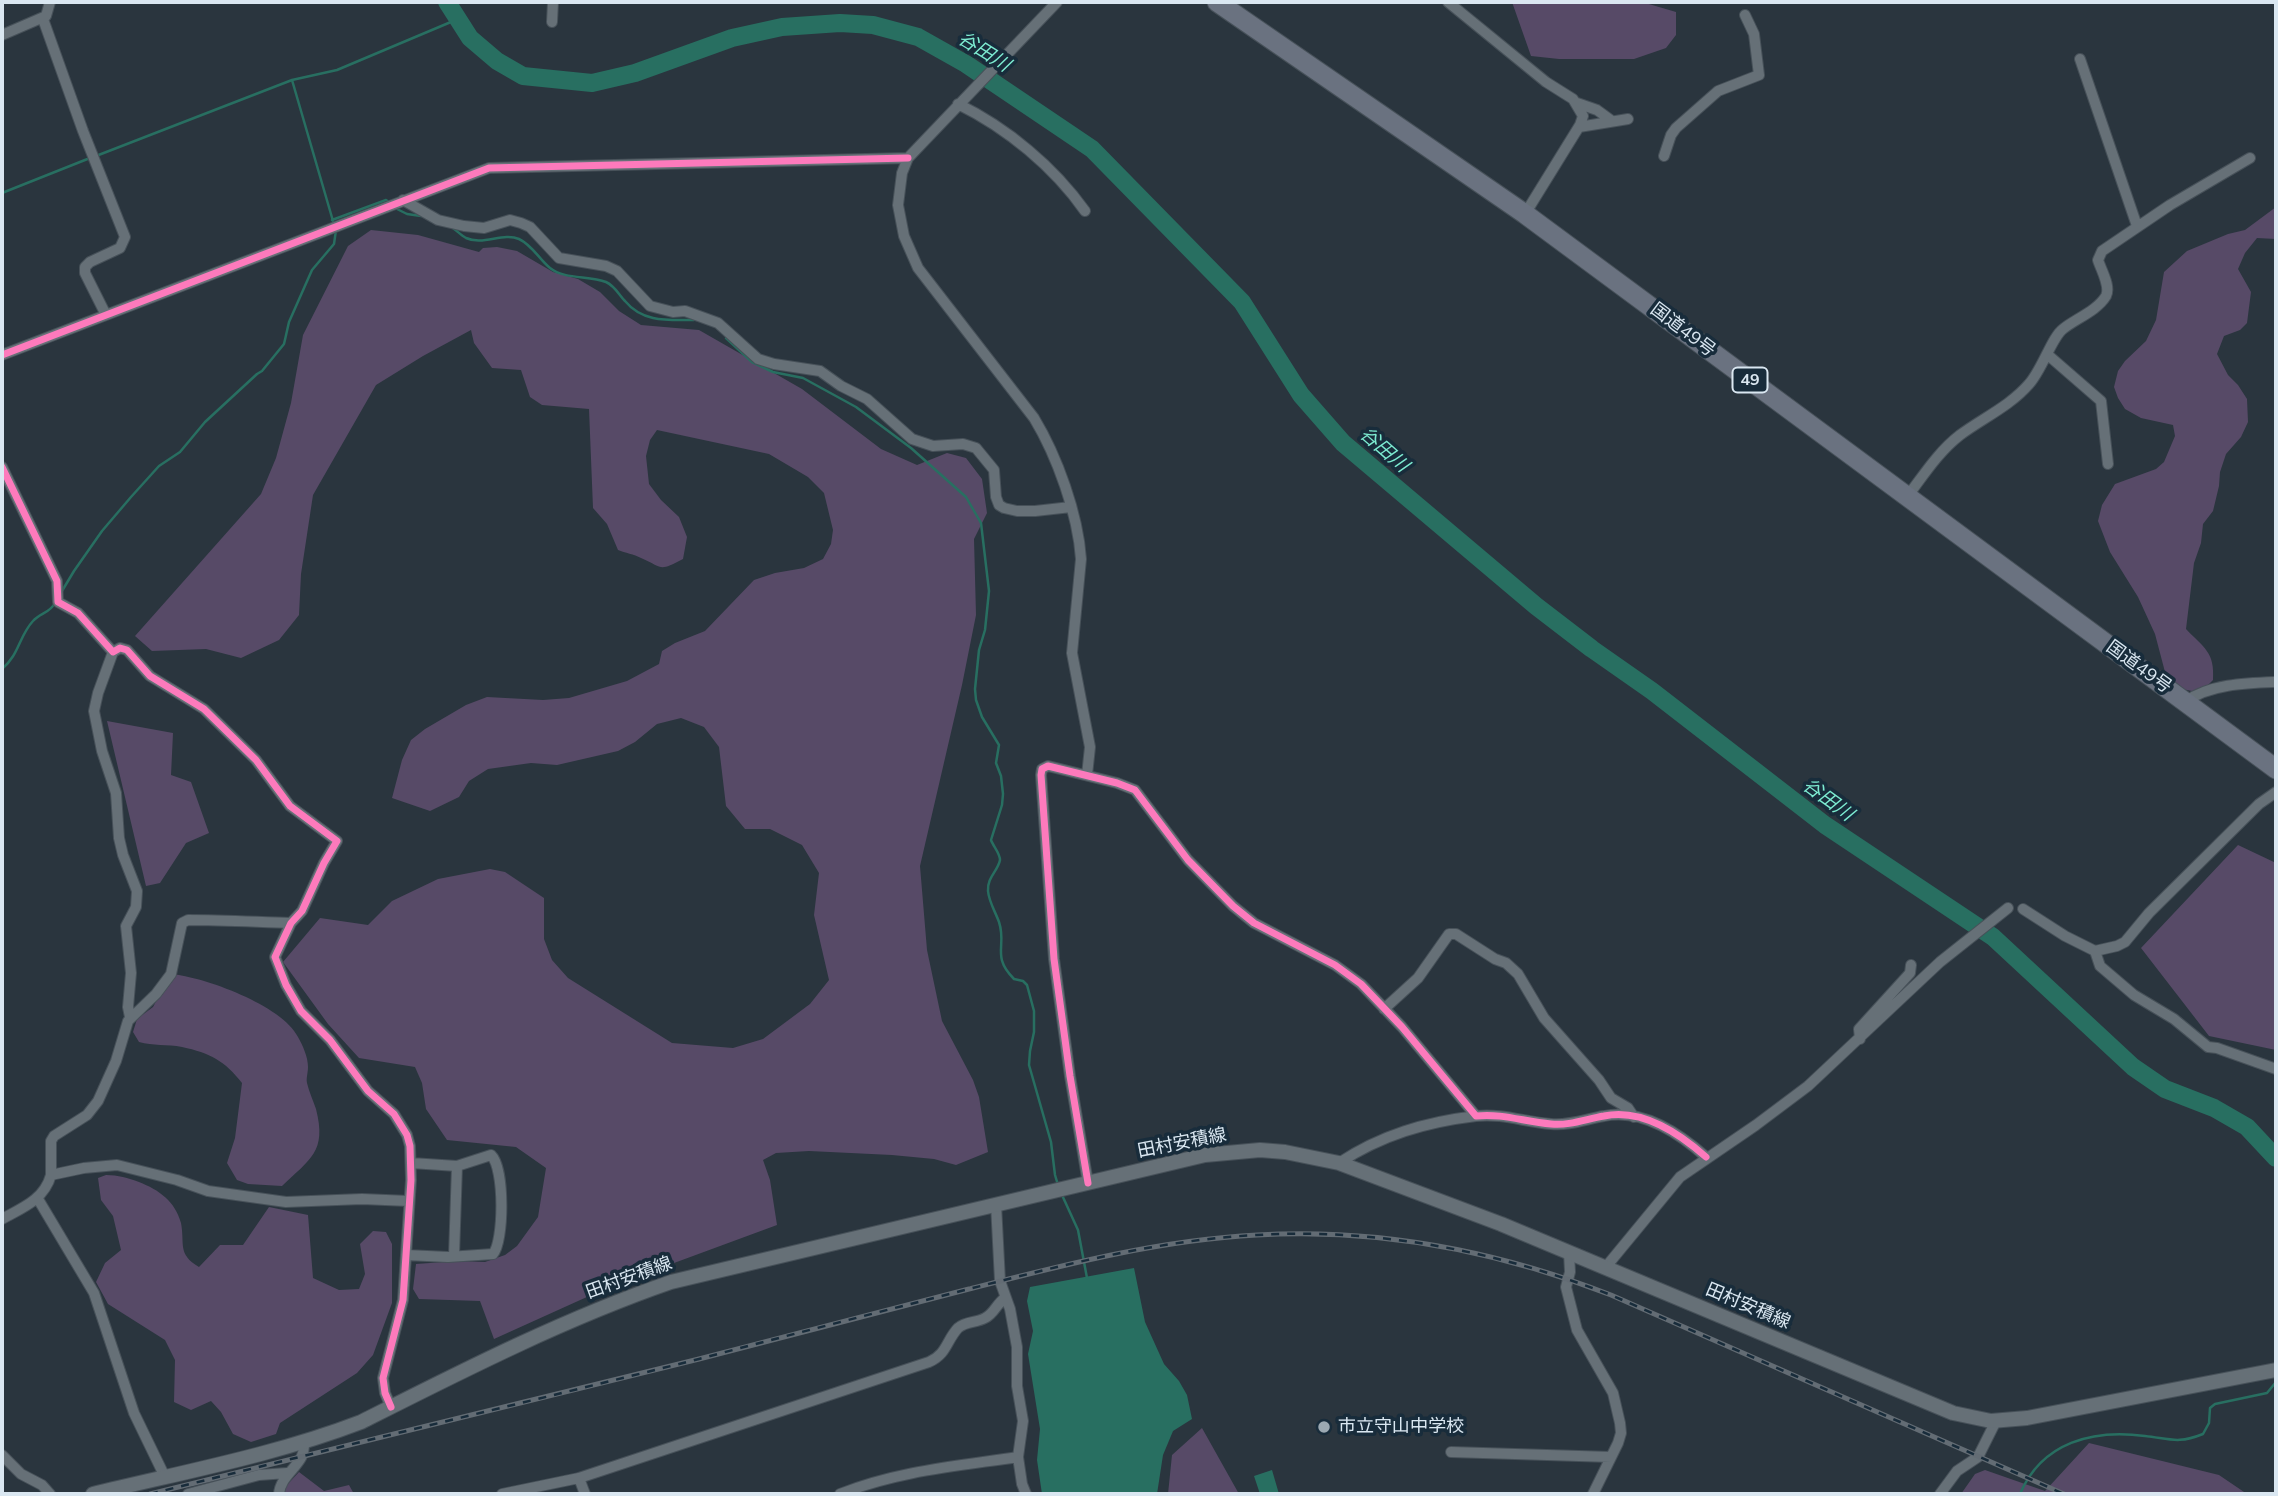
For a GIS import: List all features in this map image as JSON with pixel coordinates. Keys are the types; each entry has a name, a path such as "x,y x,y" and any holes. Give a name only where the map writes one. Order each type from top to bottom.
{"highway":[{"name":"国道49号","path":"1217,2 1525,214 2276,769"}],"main road":[{"name":"田村安積線","path":"93,1494 303,1442 361,1422 547,1332 618,1300 671,1282 1205,1155 1231,1152 1285,1152 1339,1163 1502,1224 1953,1413 1984,1420 2050,1414 2276,1370"}],"street":[{"path":"2,35 43,19 50,2"},
{"path":"552,22 553,2"},
{"path":"1057,2 908,158 902,173 898,205 904,236 918,268 1034,418 1050,449 1071,507 1081,559 1072,653 1090,747 1087,775"},
{"path":"1448,2 1546,82 1577,103 1597,110 1612,121"},
{"path":"1664,156 1676,128 1713,94 1759,75 1754,34 1745,15"},
{"path":"43,19 125,237 120,247 85,267 85,273 106,314"},
{"path":"2080,59 2137,226"},
{"path":"959,103 1026,149 1070,188 1085,211"},
{"path":"1525,214 1579,127 1583,116 1577,103"},
{"path":"1579,127 1628,118"},
{"path":"2,355 495,167 908,158"},
{"path":"1907,497 1939,455 1958,436 2011,401 2028,385 2048,355 2057,334 2087,313 2106,295 2107,288 2098,260 2100,253 2137,226 2250,158"},
{"path":"403,200 438,220 464,226 484,228 510,220 521,223 530,227 559,258 606,266 617,271 650,306 685,312 718,323 758,359 820,371 841,386 867,399 912,439 933,446 962,444 976,448 994,470 996,497 999,505 1004,508 1026,511 1071,507"},
{"path":"2048,355 2101,401 2108,464"},
{"path":"2,467 57,581 57,601 78,613 113,652"},
{"path":"2,1219 38,1199 48,1184 51,1175 51,1142 54,1136 87,1115 98,1101 116,1061 130,1017 128,1007 131,973 125,937 126,926 136,907 137,891 121,846 116,793 99,742 94,711 113,652 120,648 127,650 150,676 204,709 256,760 290,806 337,841 302,911 292,923 275,957 286,985 301,1011 330,1040 368,1091 398,1120 407,1135 411,1163 403,1300 383,1378 391,1407"},
{"path":"2185,702 2195,695 2234,685 2276,682"},
{"path":"1088,1183 1054,959 1041,775 1041,769 1048,766 1135,790 1188,860 1233,906 1254,922 1349,973 1384,1009 1476,1116"},
{"path":"2024,909 2065,936 2095,951 2110,949 2124,942 2149,913 2259,804 2276,792"},
{"path":"1605,1268 1680,1177 1808,1086 1940,962 2008,908"},
{"path":"130,1017 156,994 170,974 183,922 228,920 292,923"},
{"path":"1384,1009 1418,978 1449,934 1456,934 1506,963 1518,974 1544,1018 1599,1080 1611,1098 1628,1108 1634,1117"},
{"path":"2095,951 2100,966 2134,995 2174,1019 2208,1047 2276,1069"},
{"path":"1860,1039 1859,1029 1908,975 1911,965"},
{"path":"1339,1163 1394,1133 1454,1119 1501,1115 1550,1124 1583,1122 1613,1114 1649,1120 1692,1144 1706,1157"},
{"path":"407,1255 493,1254 497,1250 502,1191 497,1161 491,1155 457,1166 411,1163"},
{"path":"51,1175 117,1165 208,1191 286,1202 362,1199 409,1201"},
{"path":"454,1256 457,1166"},
{"path":"38,1199 94,1293 134,1413 165,1476"},
{"path":"996,1204 1000,1281 1010,1309 1017,1346 1017,1386 1023,1415 1018,1457 1026,1494"},
{"path":"1569,1253 1570,1272 1566,1287 1577,1331 1609,1384 1618,1405 1621,1433 1593,1494"},
{"path":"502,1494 579,1478 929,1363 940,1357 958,1328 989,1316 1005,1298"},
{"path":"1940,1494 1958,1471 1978,1457 1996,1420"},
{"path":"279,1494 287,1473 299,1462 305,1449 303,1442"},
{"path":"1451,1452 1611,1457"},
{"path":"2,1455 21,1474 42,1485 50,1494"},
{"path":"840,1494 896,1475 1018,1457"},
{"path":"188,1494 259,1475 287,1473"},
{"path":"579,1478 585,1494"}],"shaded area":[{"path":"1512,2 1642,2 1676,12 1676,35 1666,48 1634,59 1559,59 1531,56"},
{"path":"2276,207 2276,239 2257,238 2245,253 2238,269 2251,292 2247,323 2240,330 2224,336 2217,354 2228,375 2247,399 2248,422 2241,437 2226,454 2213,511 2203,524 2201,543 2194,563 2186,629 2207,651 2212,663 2213,680 2205,688 2192,691 2182,689 2165,672 2155,634 2138,597 2110,552 2098,521 2102,505 2115,484 2156,469 2164,462 2175,436 2173,425 2141,418 2125,409 2114,387 2118,371 2146,341 2156,320 2164,272 2187,251 2245,230"},
{"path":"371,230 418,235 479,252 483,248 497,247 517,251 553,272 578,279 600,292 619,311 641,325 699,330 802,389 881,449 917,465 947,453 966,458 982,479 987,513 974,539 976,615 920,866 927,950 942,1021 979,1097 988,1152 956,1165 934,1159 892,1155 809,1151 776,1153 763,1160 770,1180 777,1225 609,1287 494,1339 480,1301 419,1299 413,1289 416,1264 485,1262 505,1255 517,1246 538,1217 546,1168 516,1147 447,1140 426,1109 422,1083 415,1067 359,1058 328,1024 283,962 320,918 368,925 392,901 438,879 490,869 505,872 544,898 544,939 552,960 568,978 672,1043 733,1048 763,1039 810,1004 829,980 814,915 819,873 802,845 770,829 745,829 726,806 719,747 704,727 681,718 657,724 635,742 618,751 557,765 531,763 488,769 469,781 459,797 430,811 392,798 402,760 411,740 425,729 466,705 487,697 543,700 569,698 627,681 659,664 662,651 705,631 754,580 804,568 823,559 831,544 833,530 824,493 808,477 769,454 657,430 650,440 646,456 649,484 679,517 687,537 683,559 661,567 618,550 607,524 593,508 589,409 542,405 530,397 521,370 492,368 474,343 471,330 376,385 313,495 301,574 299,615 279,640 241,658 206,649 152,651 135,636 261,494 276,458 291,403 303,335 348,246"},
{"path":"107,721 173,733 171,775 191,782 209,833 186,843 160,883 146,886"},
{"path":"2238,845 2276,863 2276,1050 2209,1036 2141,948"},
{"path":"171,974 221,987 259,1004 289,1025 300,1040 307,1059 307,1083 316,1109 319,1135 314,1154 282,1186 248,1184 237,1180 227,1163 235,1138 242,1083 236,1075 209,1055 182,1047 139,1042 133,1032 137,1019 153,1007"},
{"path":"106,1175 139,1182 165,1197 175,1208 181,1223 183,1248 187,1258 199,1267 220,1245 243,1245 269,1207 308,1215 313,1278 339,1290 359,1289 365,1274 360,1244 373,1231 386,1232 392,1244 392,1303 373,1355 357,1373 280,1423 276,1434 251,1442 233,1434 221,1412 211,1401 191,1410 174,1402 175,1360 165,1340 108,1304 96,1282 105,1263 121,1250 113,1216 101,1200 98,1178"},
{"path":"1134,1268 1145,1322 1164,1364 1187,1395 1192,1419 1173,1431 1163,1455 1157,1494 1042,1494 1037,1460 1040,1429 1028,1354 1033,1331 1027,1301 1030,1287"},
{"path":"1202,1428 1239,1494 1168,1494 1172,1455"},
{"path":"2089,1443 2219,1475 2247,1494 1961,1494 1975,1474 1985,1470 2045,1491"},
{"path":"1272,1470 1279,1494 1260,1494 1254,1476"},
{"path":"299,1472 324,1491 349,1485 354,1494 284,1494 286,1486"}],"waterway":[{"name":"谷田川","path":"447,2 470,38 497,61 523,76 592,83 635,73 732,38 782,27 840,23 873,25 918,37 966,64 1092,149 1242,302 1301,395 1343,443 1536,606 1652,691 1825,825 1993,937 2133,1067 2165,1089 2214,1108 2247,1127 2276,1158"},
{"path":"96,156 292,80 337,70 458,19"},
{"path":"292,80 333,221"},
{"path":"2,193 90,158"},
{"path":"332,220 386,200 390,203"},
{"path":"395,208 407,214 421,216"},
{"path":"453,228 473,240 506,237 519,239 556,272 609,284 632,308 648,317 694,320"},
{"path":"62,591 102,531 131,497 159,466 180,452 205,422 262,371 284,344 289,322 312,270 334,244 336,230"},
{"path":"726,338 752,362 773,372 803,378 856,407 911,448 966,497 981,523 989,591 975,689 982,717 999,745 996,763 1003,794 991,840 1000,860 989,882 988,891 1001,930 1003,964 1014,979 1027,985 1034,1011 1029,1065 1051,1142 1058,1185"},
{"path":"2,669 12,658 28,627 55,603"},
{"path":"1062,1195 1078,1230 1087,1278"},
{"path":"2020,1494 2042,1462 2071,1443 2088,1438 2126,1434 2174,1440 2194,1437 2203,1434 2209,1423 2210,1408 2215,1404 2267,1393 2276,1382"}],"railway":[{"path":"150,1494 1076,1263 1184,1242 1302,1234 1347,1235 1437,1246 1525,1266 1568,1280 1611,1295 2064,1494"}],"cycle path":[{"path":"2,355 489,168 908,158"},
{"path":"2,467 57,581 58,602 78,613 113,652 120,648 127,650 150,676 204,709 256,760 290,806 337,841 302,911 291,923 275,957 286,985 301,1011 330,1040 368,1091 394,1114 407,1135 410,1146 411,1180 403,1300 383,1378 391,1407"},
{"path":"1088,1183 1054,959 1041,775 1042,769 1048,766 1135,790 1188,860 1233,906 1254,923 1335,965 1361,984 1402,1027 1476,1116 1558,1124 1618,1114 1632,1116 1646,1119 1672,1131 1706,1157"}],"place":[{"name":"市立守山中学校","path":"1324,1427"}]}
